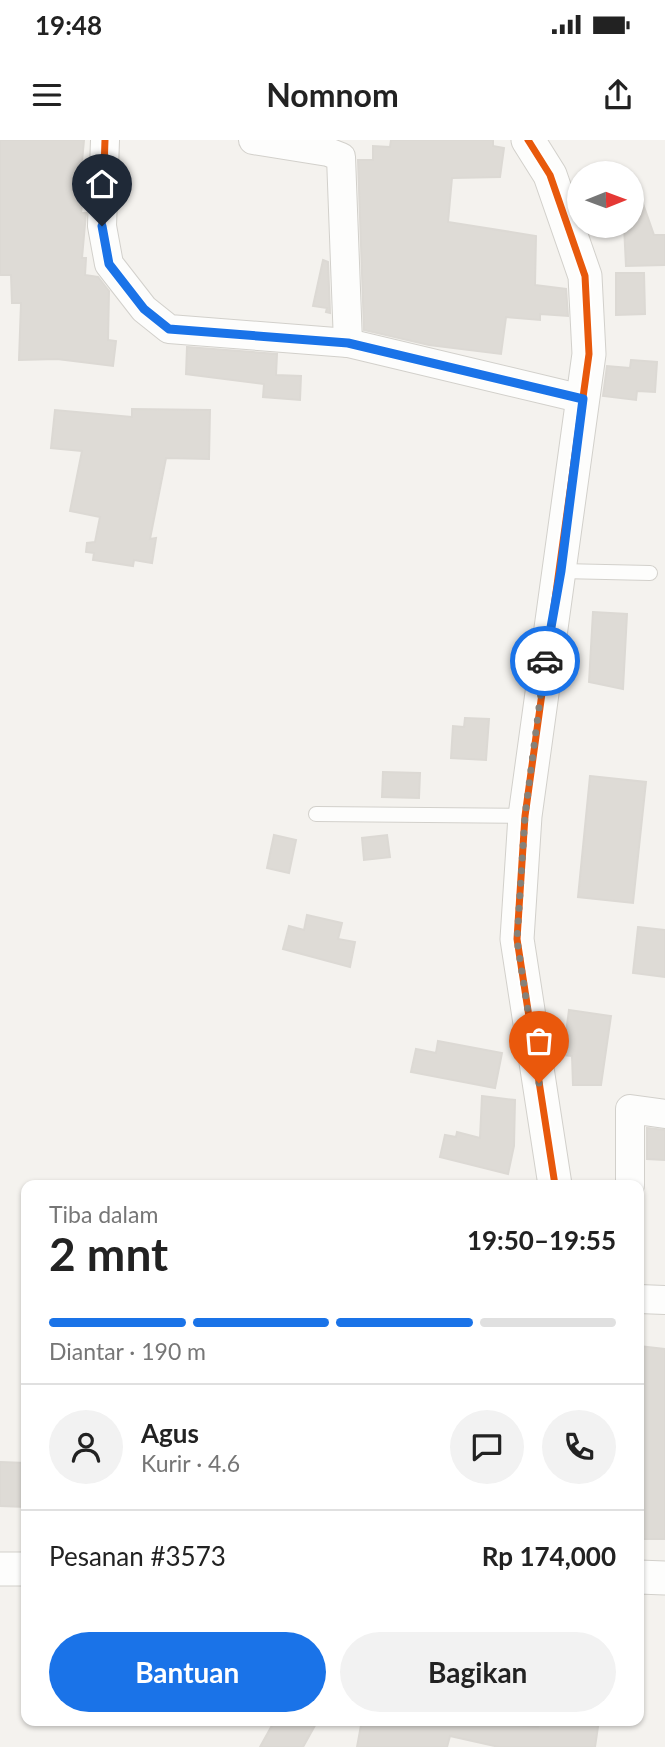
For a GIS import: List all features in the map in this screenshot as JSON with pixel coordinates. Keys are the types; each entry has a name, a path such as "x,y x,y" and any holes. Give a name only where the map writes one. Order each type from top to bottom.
{"street":[{"path":"105,140 102,226 109,264 154,319 169,329 348,343 583,399"},
{"path":"253,140 328,152 341,158 348,343"},
{"path":"528,140 550,175 585,276 589,354 525,816 517,940 554,1180"},
{"path":"630,1180 630,1109 665,1114"},
{"path":"644,1299 665,1300"},
{"path":"0,1569 21,1569"},
{"path":"644,1577 665,1578"}],"lane":[{"path":"561,571 650,573"},
{"path":"316,814 525,816"}],"building":[{"path":"0,140 84,140 82,162 88,163 81,213 86,213 82,258 86,258 85,275 98,277 109,291 108,340 116,341 113,366 57,359 19,360 21,303 12,303 11,275 0,275"},
{"path":"391,140 493,140 493,146 504,148 500,177 452,178 448,222 536,236 535,285 566,289 568,316 540,314 540,320 506,317 501,354 429,345 364,330 358,160 373,160 373,146 390,147"},
{"path":"644,207 654,235 665,235 665,265 626,266 625,238 644,238"},
{"path":"323,260 328,262 330,313 326,312 327,308 313,306"},
{"path":"616,273 644,273 645,314 616,315"},
{"path":"187,347 277,354 276,375 301,376 300,400 263,397 264,384 186,374"},
{"path":"631,360 657,362 655,392 637,391 636,400 603,396 607,366 630,368"},
{"path":"132,409 210,410 209,459 166,458 150,539 156,538 152,563 134,560 133,566 93,560 94,553 86,552 87,543 95,542 100,517 70,511 82,451 51,448 55,410 132,417"},
{"path":"593,612 627,614 623,689 589,682"},
{"path":"465,718 489,719 486,760 451,758 453,726 464,727"},
{"path":"383,772 420,773 419,798 382,797"},
{"path":"590,776 646,782 633,903 578,897"},
{"path":"274,835 296,840 289,873 267,868"},
{"path":"387,835 390,857 364,860 362,838"},
{"path":"307,915 342,923 338,939 355,942 350,967 283,949 289,926 304,930"},
{"path":"638,927 665,930 665,977 633,973"},
{"path":"569,1010 611,1016 601,1085 573,1085 572,1056 563,1055"},
{"path":"438,1041 502,1053 495,1088 411,1072 416,1049 436,1053"},
{"path":"482,1096 515,1100 514,1146 508,1174 440,1157 445,1135 456,1137 457,1132 480,1138"},
{"path":"647,1128 665,1130 665,1160 647,1159"},
{"path":"644,1347 665,1349 665,1539 644,1539"},
{"path":"0,1462 21,1463 21,1507 0,1506"},
{"path":"272,1726 315,1726 303,1747 260,1747"},
{"path":"361,1726 598,1726 595,1747 499,1747 450,1736 447,1747 357,1747"}],"cycle path":[{"path":"105,140 102,226 109,264 144,309 169,329 348,343 583,399"},
{"path":"528,140 550,175 585,276 589,354 525,816 517,939 554,1180"}],"way so far":[{"path":"539,1083 517,940 525,816 545,661"}],"route":[{"path":"102,226 109,264 144,309 169,329 348,343 583,399 561,571 545,661"}]}
